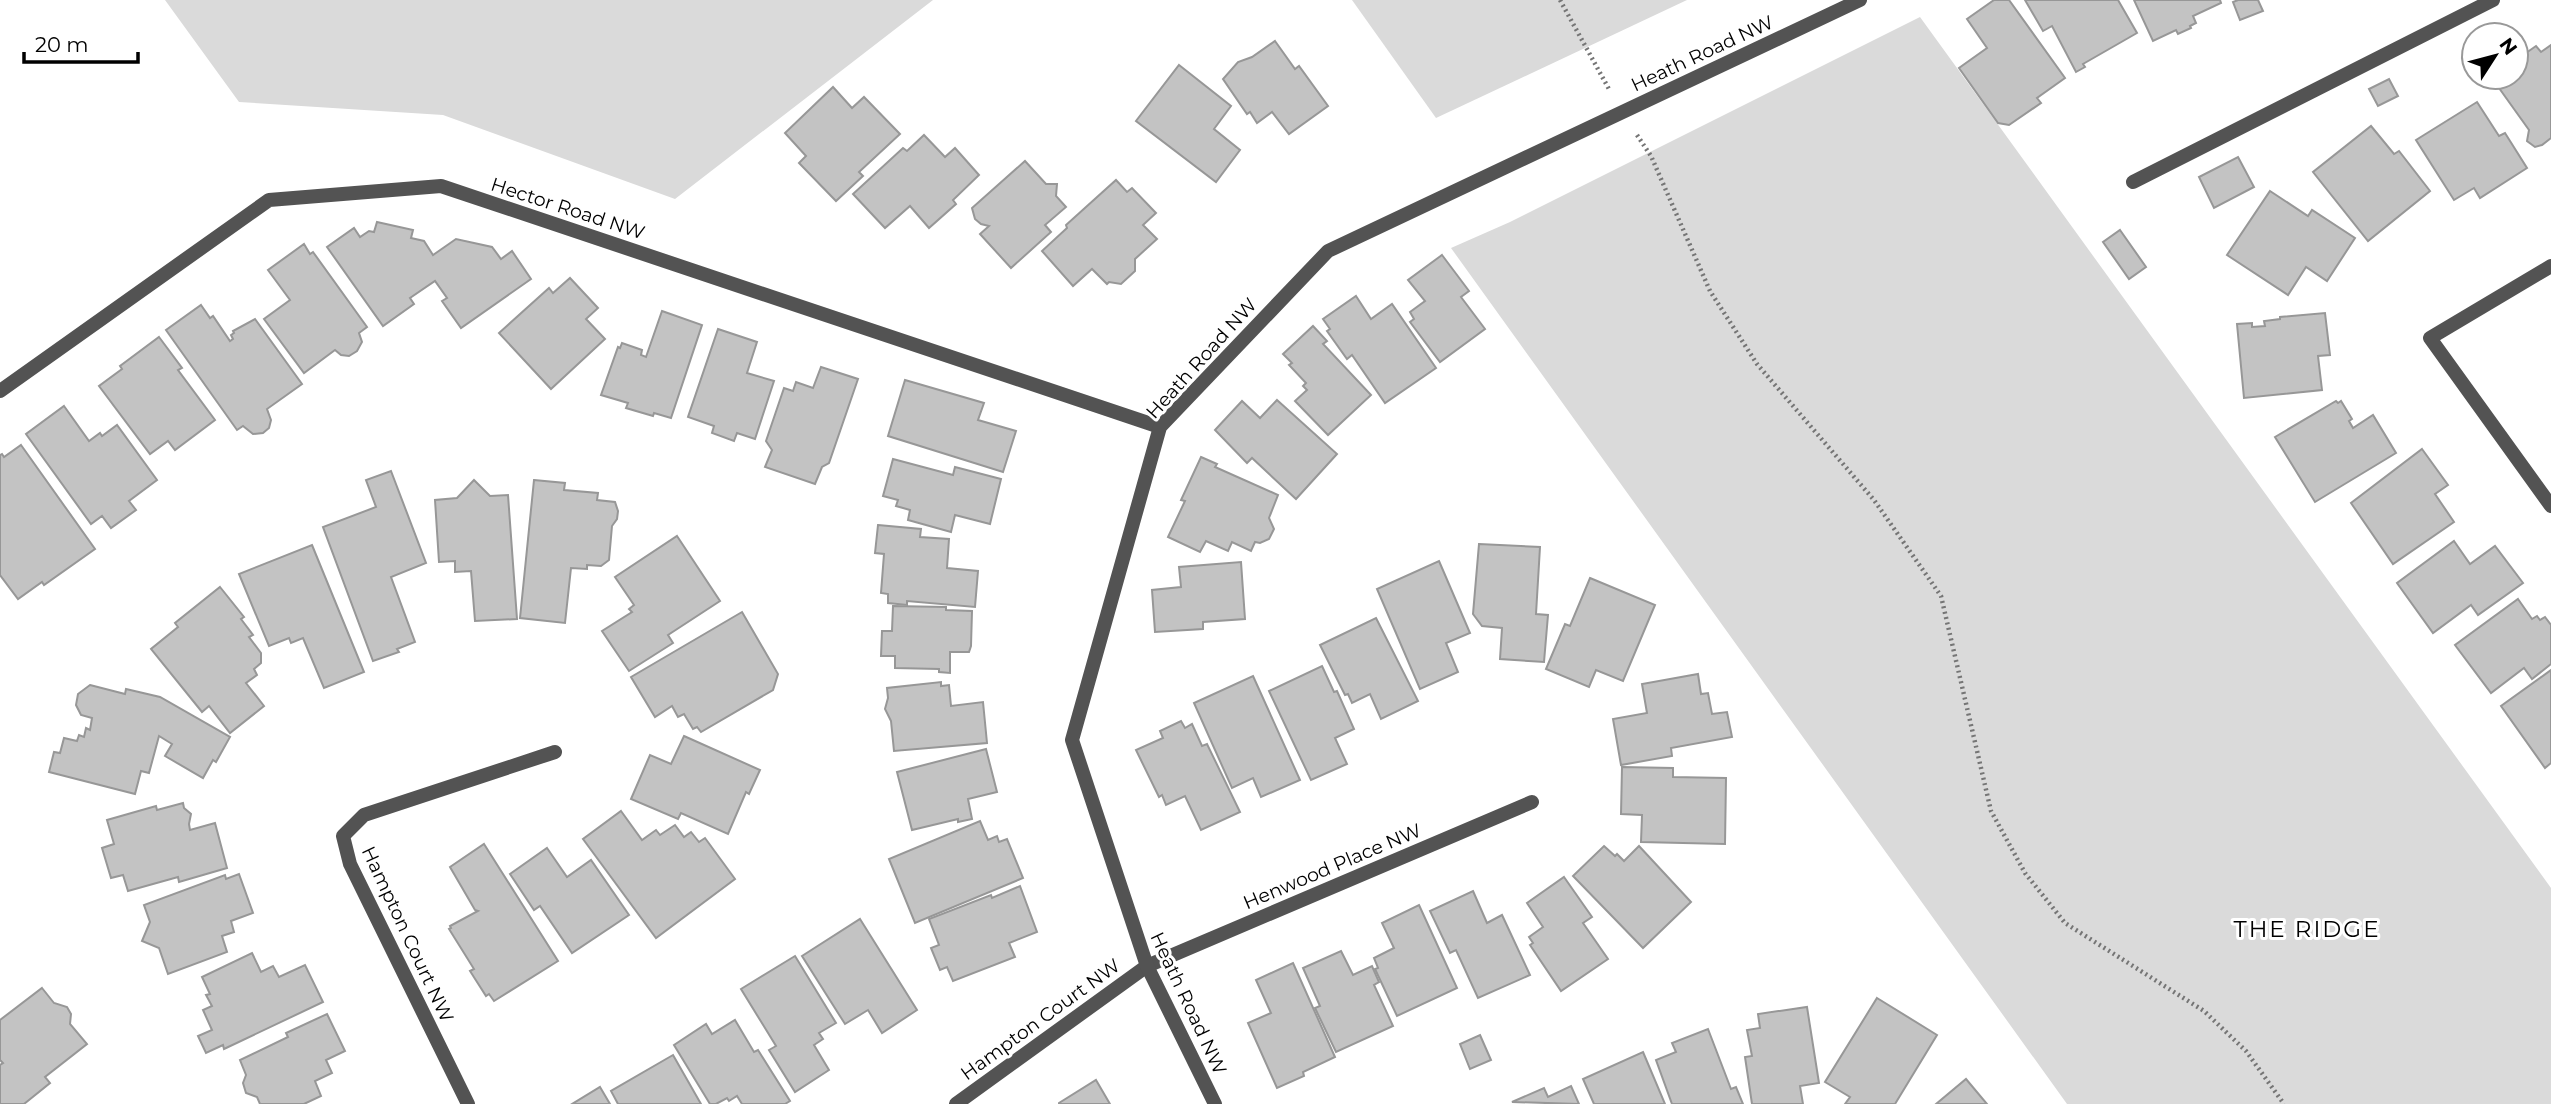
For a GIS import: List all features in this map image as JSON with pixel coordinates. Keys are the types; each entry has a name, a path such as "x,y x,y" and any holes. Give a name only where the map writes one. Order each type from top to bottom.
{"street":[{"name":"Heath Road NW","path":"1215,1104 1147,966 1072,740 1160,426 1328,251 1860,0"},
{"path":"2133,182 2493,0"},
{"name":"Hector Road NW","path":"0,391 269,200 441,186 1160,426"},
{"path":"2551,265 2430,338 2551,506"},
{"name":"Hampton Court NW","path":"468,1104 350,864 343,836 364,815 555,752"},
{"name":"Henwood Place NW","path":"1147,966 1532,803"},
{"name":"Hampton Court NW","path":"956,1104 1147,966"}],"path":[{"path":"1560,0 1622,112 1651,156 1710,291 1757,364 1874,500 1941,596 1991,811 2025,873 2065,923 2204,1011 2246,1051 2284,1104"}],"shaded area":[{"path":"165,0 933,0 675,199 443,115 239,102"},
{"path":"1352,0 1687,0 1436,118"},
{"path":"1920,17 2551,888 2551,1104 2067,1104 1451,248 1510,222"}],"building":[{"path":"1994,0 2009,0 2065,78 2037,98 2041,103 2009,125 1998,123 1959,68 1987,48 1967,19"},
{"path":"2025,0 2118,0 2137,33 2083,64 2085,67 2076,72 2052,26 2043,31"},
{"path":"2134,0 2220,0 2221,3 2193,16 2196,23 2190,26 2191,28 2178,34 2176,30 2153,41"},
{"path":"2258,0 2263,11 2240,20 2233,2"},
{"path":"1275,41 1295,69 1299,66 1328,106 1289,134 1272,112 1257,123 1250,112 1247,114 1223,79 1238,62 1252,57"},
{"path":"2551,45 2551,138 2535,147 2527,141 2529,130 2501,91 2530,91 2530,50 2536,46 2541,52"},
{"path":"1179,65 1231,106 1214,129 1240,150 1216,182 1136,121"},
{"path":"2389,79 2398,96 2378,106 2369,89"},
{"path":"833,87 852,108 864,97 900,134 859,172 863,176 836,201 799,163 806,156 785,133"},
{"path":"2477,102 2499,136 2505,133 2527,168 2480,198 2474,188 2454,200 2416,140"},
{"path":"2371,126 2394,154 2399,151 2430,191 2368,241 2313,172"},
{"path":"924,135 945,157 955,148 979,175 953,200 956,204 929,228 910,206 885,228 853,194 903,148 907,151"},
{"path":"2238,157 2254,187 2214,208 2199,177"},
{"path":"1025,161 1046,184 1057,184 1056,196 1066,207 1045,225 1051,232 1011,268 980,234 989,226 975,219 972,208"},
{"path":"1116,180 1127,192 1132,188 1156,213 1143,225 1157,239 1135,259 1135,271 1121,284 1107,284 1092,269 1073,286 1042,251 1067,228 1066,225"},
{"path":"2270,191 2308,216 2312,210 2355,238 2327,281 2306,267 2288,295 2227,255"},
{"path":"377,222 413,230 411,238 424,241 433,255 456,239 492,247 501,259 512,251 531,279 461,328 442,301 447,298 435,281 410,298 414,304 383,326 327,247 354,228 360,237 369,231 374,232"},
{"path":"2120,230 2146,267 2129,279 2103,242"},
{"path":"304,244 310,254 313,252 367,327 359,333 362,342 357,351 349,356 341,355 335,350 304,373 264,319 290,300 268,270"},
{"path":"1442,255 1469,291 1461,297 1485,329 1440,362 1410,322 1414,319 1410,312 1425,301 1408,280"},
{"path":"570,278 598,308 586,319 605,339 551,389 499,333 549,288 553,293"},
{"path":"1356,296 1371,319 1392,304 1436,368 1385,403 1352,355 1347,359 1327,331 1330,329 1323,319"},
{"path":"201,305 210,318 213,316 230,341 233,339 233,331 255,319 302,384 267,409 271,420 269,428 263,433 253,434 243,426 237,430 166,330"},
{"path":"662,311 702,325 671,418 626,408 628,403 601,395 618,347 620,348 622,343 642,350 641,355 646,357"},
{"path":"2325,313 2330,355 2318,356 2322,390 2244,398 2237,324 2265,326 2264,321 2280,317"},
{"path":"1313,326 1327,341 1323,344 1371,395 1328,435 1295,401 1307,390 1303,386 1306,383 1289,365 1292,363 1283,354"},
{"path":"718,329 757,342 747,373 774,381 755,439 737,433 734,441 712,433 714,426 688,417"},
{"path":"159,337 182,368 178,370 215,420 175,450 168,441 150,454 99,386 122,369 120,366"},
{"path":"821,367 858,379 829,463 822,467 815,484 765,467 772,450 766,441 784,388 793,391 796,382 813,388"},
{"path":"905,380 984,403 978,420 1016,431 1003,472 888,436"},
{"path":"1277,400 1337,454 1296,499 1252,458 1247,463 1215,430 1242,401 1260,418"},
{"path":"2336,401 2341,401 2352,419 2349,421 2353,428 2373,415 2396,453 2315,502 2275,437"},
{"path":"64,406 89,441 100,433 102,436 117,425 157,480 129,501 136,510 111,528 102,516 91,524 26,434"},
{"path":"21,445 95,549 44,585 42,582 18,599 0,575 0,455 4,457"},
{"path":"2422,449 2448,485 2435,494 2454,522 2393,564 2351,503"},
{"path":"1201,457 1217,464 1215,467 1278,495 1269,518 1274,529 1269,539 1255,542 1251,551 1232,542 1228,551 1206,541 1200,552 1168,537"},
{"path":"893,459 953,475 955,467 1001,479 990,524 955,515 951,532 908,520 910,510 896,506 898,500 883,496"},
{"path":"391,471 426,563 391,577 415,642 397,649 399,652 373,661 323,527 376,507 366,480"},
{"path":"474,480 490,496 508,495 517,619 475,621 471,571 455,572 455,561 439,562 435,500 457,498"},
{"path":"534,480 565,483 564,490 598,493 597,500 615,502 618,511 612,526 609,560 601,566 587,565 587,569 571,568 565,623 520,618"},
{"path":"878,525 921,529 920,537 949,539 947,568 978,571 975,607 907,601 907,605 888,603 888,594 881,593 884,554 875,553"},
{"path":"677,536 720,601 668,635 673,643 629,671 602,631 632,612 629,609 634,605 615,577"},
{"path":"2454,541 2470,564 2495,546 2523,583 2478,615 2471,605 2433,633 2397,583"},
{"path":"1479,544 1540,547 1536,614 1548,615 1544,662 1500,659 1502,628 1482,626 1473,614"},
{"path":"312,545 364,672 324,688 303,638 291,643 289,638 269,646 239,574"},
{"path":"1439,561 1470,633 1446,643 1458,672 1420,689 1377,589"},
{"path":"1241,562 1245,619 1203,622 1203,629 1155,632 1152,590 1181,587 1179,567"},
{"path":"1590,578 1655,605 1623,681 1596,670 1589,687 1546,669 1565,624 1570,626"},
{"path":"220,587 244,617 241,619 253,635 249,637 261,653 261,663 254,669 257,675 246,683 264,706 230,733 209,706 202,712 151,649 178,627 175,623"},
{"path":"2518,599 2532,619 2537,616 2540,620 2545,617 2551,625 2551,664 2532,679 2524,668 2491,693 2455,645"},
{"path":"893,606 946,607 946,610 972,611 969,652 950,652 950,673 939,672 939,669 895,668 895,656 881,656 882,631 892,631"},
{"path":"742,612 778,674 773,690 701,732 697,727 693,729 684,714 678,717 672,706 655,717 631,677"},
{"path":"1376,618 1418,701 1381,719 1370,694 1352,703 1348,694 1345,695 1320,645"},
{"path":"1322,666 1354,729 1335,738 1347,764 1311,780 1269,691"},
{"path":"2551,670 2551,763 2545,768 2501,706"},
{"path":"1698,674 1701,694 1708,693 1712,714 1727,712 1732,737 1671,748 1672,756 1621,765 1613,719 1647,713 1642,684"},
{"path":"1253,676 1300,780 1261,797 1253,778 1232,788 1194,703"},
{"path":"941,682 941,686 949,685 951,706 983,702 987,743 894,751 891,721 885,709 887,688"},
{"path":"90,685 125,694 126,689 160,697 230,737 203,778 165,756 172,744 159,736 149,773 141,771 135,794 49,772 54,752 60,753 64,738 77,741 79,735 84,737 86,728 90,730 92,718 81,715 76,705 78,694"},
{"path":"1181,721 1185,728 1192,724 1202,746 1207,744 1240,812 1201,830 1185,796 1166,805 1162,795 1159,797 1136,750 1163,738 1160,731"},
{"path":"684,736 760,770 749,794 746,792 728,834 681,813 678,819 631,799 650,755 671,764"},
{"path":"986,749 997,792 968,799 972,819 958,822 958,819 912,830 897,772"},
{"path":"1622,767 1673,768 1673,777 1726,778 1725,844 1641,842 1642,815 1621,814"},
{"path":"183,803 184,808 191,814 190,830 215,823 227,868 179,882 178,877 128,891 123,875 111,878 102,848 114,844 107,820 156,806 157,810"},
{"path":"621,811 642,840 656,830 660,835 675,825 684,837 691,832 699,842 705,838 735,879 656,938 583,839"},
{"path":"980,821 988,840 997,836 999,842 1007,839 1023,878 915,923 889,859"},
{"path":"484,844 558,961 494,1001 489,994 486,996 470,971 474,969 449,929 478,911 450,867"},
{"path":"1604,846 1624,861 1639,846 1691,902 1643,948 1573,876"},
{"path":"547,848 567,877 591,860 629,915 572,953 540,906 534,910 510,874"},
{"path":"239,874 253,913 231,921 234,932 222,936 227,952 168,974 159,948 142,941 150,922 144,905 225,875 226,879"},
{"path":"1564,877 1592,917 1583,923 1608,959 1561,991 1530,945 1533,943 1529,937 1543,927 1527,903"},
{"path":"1020,886 1037,932 1009,943 1015,957 953,981 947,967 940,970 931,948 939,945 929,919"},
{"path":"1473,891 1487,923 1502,915 1530,975 1478,998 1456,950 1450,953 1430,911"},
{"path":"1419,905 1457,988 1397,1016 1375,969 1378,968 1374,958 1394,948 1382,923"},
{"path":"860,919 917,1010 882,1033 868,1010 845,1024 802,956"},
{"path":"1341,951 1353,975 1372,966 1379,982 1374,985 1393,1026 1336,1052 1315,1008 1320,1006 1303,968"},
{"path":"252,953 261,972 273,966 279,977 305,965 323,1002 224,1049 223,1045 206,1053 198,1036 212,1030 203,1010 212,1006 202,977"},
{"path":"795,956 836,1023 819,1033 823,1039 814,1045 829,1070 795,1092 769,1050 776,1046 741,989"},
{"path":"1293,963 1335,1057 1303,1072 1304,1076 1277,1088 1248,1023 1271,1013 1256,980"},
{"path":"42,988 54,1003 67,1007 71,1014 70,1024 87,1044 45,1077 50,1083 24,1104 0,1104 0,1065 3,1063 0,1060 0,1020"},
{"path":"1877,998 1937,1035 1895,1104 1845,1104 1850,1097 1825,1082"},
{"path":"1807,1007 1819,1083 1800,1086 1803,1104 1752,1104 1745,1057 1752,1056 1747,1030 1760,1028 1758,1014"},
{"path":"327,1014 345,1051 326,1060 332,1073 315,1081 321,1096 304,1104 260,1104 257,1097 246,1093 243,1083 246,1075 240,1060 288,1037 286,1033"},
{"path":"735,1020 754,1052 758,1050 790,1101 785,1104 742,1104 737,1096 729,1101 727,1098 710,1104 674,1045 706,1024 712,1034"},
{"path":"1708,1029 1731,1089 1736,1087 1743,1104 1672,1104 1656,1060 1676,1052 1672,1043"},
{"path":"1480,1035 1491,1060 1470,1069 1460,1044"},
{"path":"1643,1052 1665,1104 1594,1104 1583,1079"},
{"path":"673,1055 701,1104 618,1104 611,1091"},
{"path":"1966,1079 1987,1104 1936,1104"},
{"path":"1096,1080 1110,1104 1059,1104 1059,1103"},
{"path":"1571,1086 1579,1104 1512,1102 1544,1088 1548,1097"},
{"path":"600,1087 610,1104 572,1104"}],"district":[{"name":"THE RIDGE","path":"2307,929"}]}
